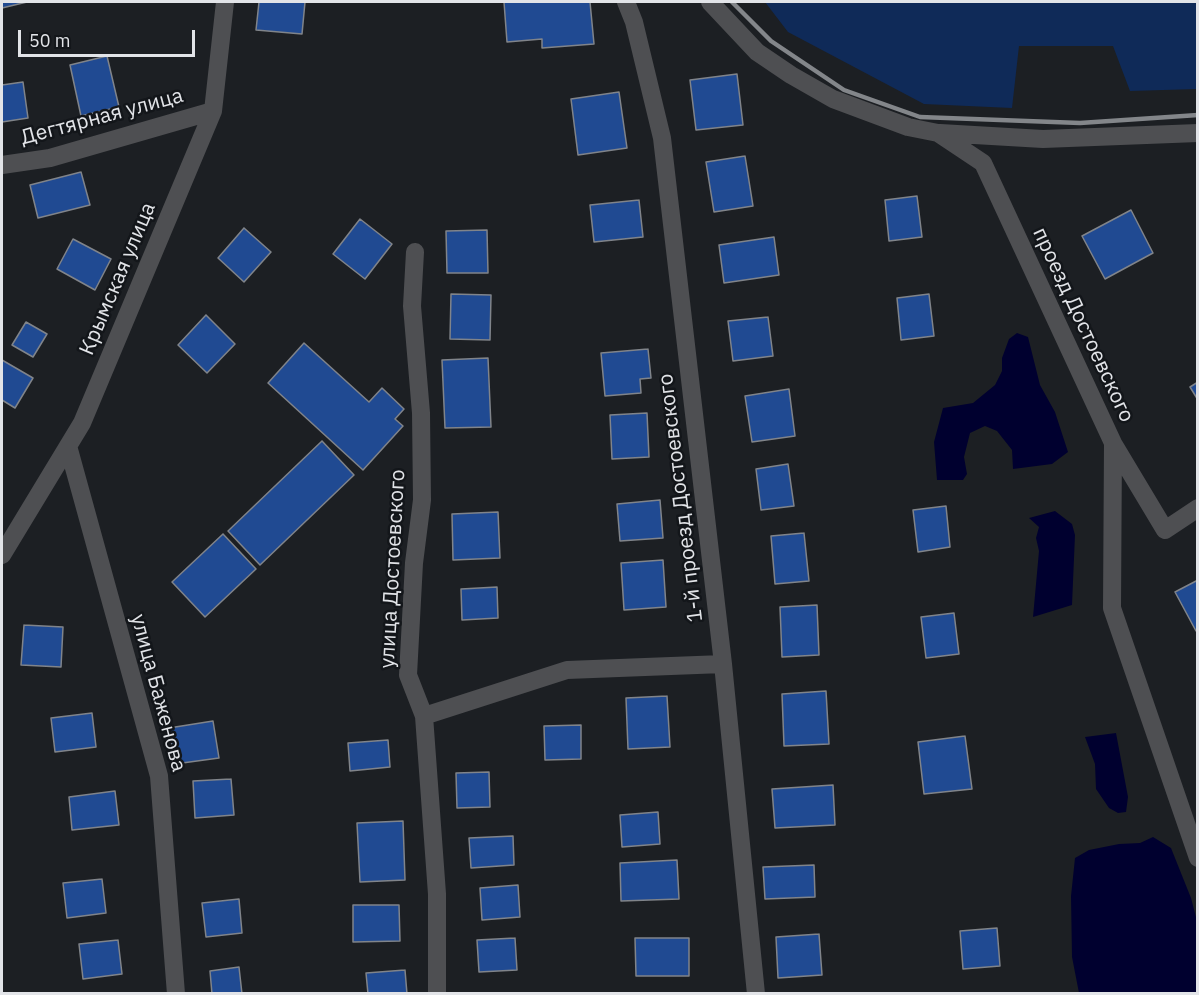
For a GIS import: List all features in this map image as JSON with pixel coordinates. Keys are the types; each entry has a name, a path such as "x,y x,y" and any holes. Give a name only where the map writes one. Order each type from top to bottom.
{"street":[{"name":"Крымская улица","path":"2,555 82,423 213,111 225,2"},
{"name":"1-й проезд Достоевского","path":"626,2 634,22 662,138 723,664 756,993"},
{"name":"проезд Достоевского","path":"710,2 757,52 833,99 908,127 938,132 983,163 1113,443 1112,608 1197,858"},
{"name":"Дегтярная улица","path":"2,165 50,158 213,111"},
{"path":"938,132 1043,139 1197,133"},
{"name":"улица Достоевского","path":"415,252 412,306 422,413 422,500 414,563 408,675 424,716 437,894 438,993"},
{"path":"1113,443 1165,530 1197,508"},
{"name":"улица Баженова","path":"68,446 159,776 176,993"},
{"path":"424,716 567,670 723,664"}],"shaded area":[{"path":"765,2 1197,2 1197,89 1130,91 1113,46 1019,46 1012,108 924,104 788,32"},
{"path":"1017,333 1028,337 1040,385 1055,412 1068,452 1052,464 1013,469 1012,450 997,431 985,426 970,433 964,457 967,474 963,480 937,480 934,442 943,408 973,403 995,385 1002,371 1002,358 1009,339"},
{"path":"1055,511 1072,524 1075,535 1072,605 1033,617 1039,551 1036,538 1039,527 1029,518"},
{"path":"1116,733 1128,797 1126,812 1118,813 1109,808 1096,789 1095,764 1085,737"},
{"path":"1153,837 1171,848 1191,898 1197,921 1197,993 1079,993 1072,957 1071,896 1075,858 1089,850 1119,844 1140,843"}],"building":[{"path":"2,2 27,2 2,8"},
{"path":"259,2 305,2 302,34 256,30"},
{"path":"504,2 590,2 594,44 542,48 542,39 507,42"},
{"path":"107,56 119,107 81,116 70,65"},
{"path":"737,74 743,125 696,130 690,80"},
{"path":"23,82 28,118 2,122 2,85"},
{"path":"619,92 627,148 578,155 571,99"},
{"path":"745,156 753,206 714,212 706,162"},
{"path":"81,172 90,205 38,218 30,185"},
{"path":"917,196 922,237 889,241 885,200"},
{"path":"639,200 643,237 594,242 590,205"},
{"path":"1131,210 1153,253 1105,279 1082,236"},
{"path":"360,219 392,244 365,279 333,254"},
{"path":"244,228 271,252 244,282 218,258"},
{"path":"487,230 488,273 447,273 446,231"},
{"path":"774,237 779,275 724,283 719,245"},
{"path":"73,239 111,259 95,290 57,269"},
{"path":"451,294 491,295 490,340 450,339"},
{"path":"929,294 934,336 901,340 897,298"},
{"path":"206,315 235,344 207,373 178,345"},
{"path":"768,317 773,356 733,361 728,321"},
{"path":"26,322 47,334 33,357 12,345"},
{"path":"304,343 369,402 382,388 404,409 395,419 403,426 363,470 268,383"},
{"path":"648,349 651,378 640,379 641,393 605,396 601,353"},
{"path":"488,358 491,427 445,428 442,360"},
{"path":"2,360 33,378 15,408 2,400"},
{"path":"1198,382 1198,400 1190,387"},
{"path":"789,389 795,436 752,442 745,396"},
{"path":"647,413 649,457 612,459 610,415"},
{"path":"322,441 354,475 260,565 228,531"},
{"path":"788,464 794,506 761,510 756,469"},
{"path":"660,500 663,538 620,541 617,504"},
{"path":"946,506 950,547 918,552 913,510"},
{"path":"498,512 500,558 453,560 452,514"},
{"path":"804,533 809,581 775,584 771,536"},
{"path":"223,534 256,569 205,617 172,582"},
{"path":"663,560 666,607 624,610 621,563"},
{"path":"1198,580 1198,630 1196,631 1175,592"},
{"path":"497,587 498,618 462,620 461,589"},
{"path":"817,605 819,655 782,657 780,607"},
{"path":"954,613 959,654 926,658 921,617"},
{"path":"24,625 63,627 61,667 21,665"},
{"path":"826,691 829,744 784,746 782,694"},
{"path":"667,696 670,747 628,749 626,698"},
{"path":"92,713 96,747 55,752 51,718"},
{"path":"213,721 219,758 175,764 169,728"},
{"path":"581,725 581,759 545,760 544,726"},
{"path":"965,736 972,789 924,794 918,742"},
{"path":"388,740 390,767 350,771 348,743"},
{"path":"489,772 490,807 457,808 456,773"},
{"path":"231,779 234,815 195,818 193,781"},
{"path":"833,785 835,825 775,828 772,789"},
{"path":"115,791 119,825 72,830 69,797"},
{"path":"658,812 660,844 622,847 620,815"},
{"path":"403,821 405,880 360,882 357,823"},
{"path":"513,836 514,865 471,868 469,838"},
{"path":"677,860 679,899 621,901 620,863"},
{"path":"814,865 815,897 765,899 763,867"},
{"path":"102,879 106,913 67,918 63,883"},
{"path":"518,885 520,917 482,920 480,888"},
{"path":"239,899 242,933 206,937 202,903"},
{"path":"353,905 399,905 400,941 353,942"},
{"path":"997,928 1000,966 963,969 960,931"},
{"path":"819,934 822,975 778,978 776,937"},
{"path":"515,938 517,970 479,972 477,940"},
{"path":"635,938 689,938 689,976 636,976"},
{"path":"118,940 122,974 83,979 79,944"},
{"path":"239,967 242,994 212,994 210,971"},
{"path":"405,970 407,994 368,994 366,973"}],"railway":[{"path":"732,2 771,41 844,90 920,117 1080,123 1198,115"}]}
